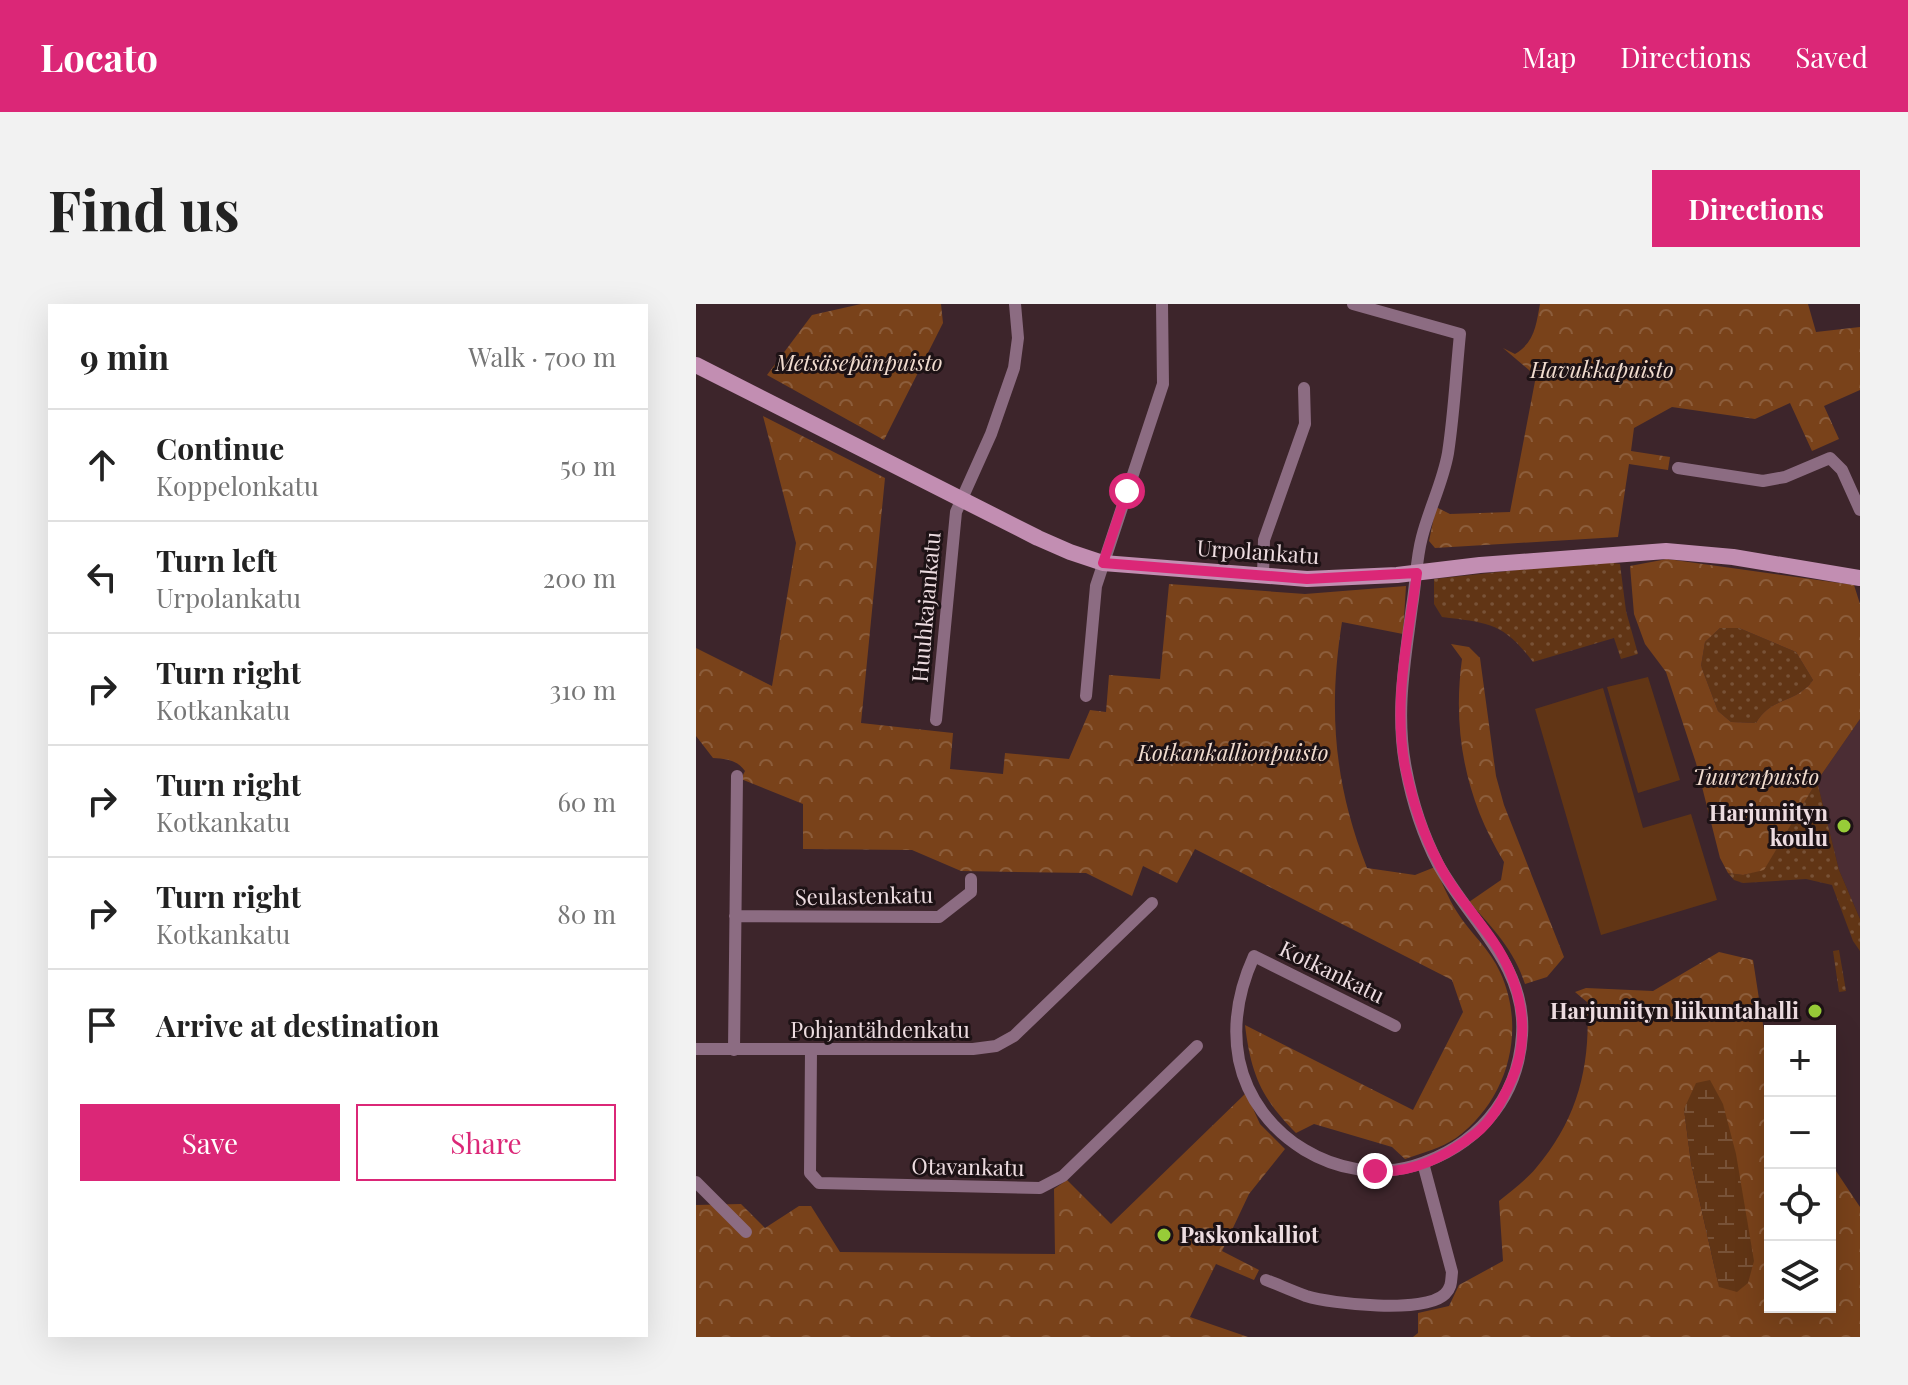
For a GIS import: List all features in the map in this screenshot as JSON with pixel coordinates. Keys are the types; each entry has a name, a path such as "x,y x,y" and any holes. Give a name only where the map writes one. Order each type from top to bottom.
{"main road":[{"name":"Urpolankatu","path":"696,365 1059,548 1103,563 1307,579 1417,573 1480,565 1666,551 1733,557 1860,578"}],"street":[{"name":"Huuhkajankatu","path":"936,720 956,512 991,434 1014,368 1018,338 1015,304"},
{"path":"1086,696 1096,586 1163,384 1162,304"},
{"name":"Kotkankatu","path":"1353,304 1460,334 1448,455 1422,535 1401,678 1401,729 1406,768 1417,812 1438,863 1464,906 1493,941 1509,970 1519,997 1522,1035 1517,1067 1504,1098 1485,1126 1439,1158 1382,1172 1349,1169 1318,1159 1290,1140 1267,1118 1250,1091 1239,1061 1236,1023 1239,998 1254,956 1395,1026"},
{"path":"1263,575 1264,540 1305,424 1304,388"},
{"path":"1678,468 1763,481 1785,477 1830,458 1842,470 1860,510"},
{"path":"734,1050 737,776"},
{"name":"Seulastenkatu","path":"735,916 939,917 971,892 971,879"},
{"name":"Pohjantähdenkatu","path":"696,1049 973,1049 996,1046 1014,1036 1152,903"},
{"name":"Otavankatu","path":"811,1050 810,1173 819,1183 1040,1188 1063,1176 1197,1046"},
{"path":"1266,1280 1307,1296 1353,1304 1421,1304 1444,1296 1451,1285 1452,1272 1423,1163"},
{"path":"696,1182 746,1232"}],"shaded area":[{"name":"Harjuniityn koulu","path":"1860,719 1860,919 1839,870 1817,781"}],"green space":[{"name":"Metsäsepänpuisto","path":"861,304 941,304 943,323 884,440 767,375 812,315"},
{"name":"Havukkapuisto","path":"1540,304 1808,304 1816,332 1860,327 1860,390 1824,406 1839,439 1812,451 1790,403 1755,419 1672,407 1634,428 1631,451 1670,457 1668,470 1629,464 1618,537 1435,548 1429,541 1436,507 1450,514 1510,512 1536,376 1503,348 1515,354 1527,344 1534,332"},
{"name":"Kotkankallionpuisto","path":"763,416 885,478 861,723 953,733 950,769 1003,774 1005,753 1069,759 1090,710 1106,712 1109,675 1160,679 1169,584 1305,594 1406,586 1403,634 1342,622 1335,686 1337,746 1347,806 1367,868 1415,875 1435,867 1457,912 1500,972 1508,994 1512,1040 1500,1084 1474,1122 1450,1142 1405,1159 1392,1147 1314,1124 1296,1133 1274,1108 1260,1084 1245,1025 1413,1110 1463,1012 1452,980 1195,849 1177,883 1143,866 1132,896 1086,873 961,871 912,850 803,849 803,804 741,779 745,771 739,764 713,758 696,736 696,648 772,686 796,543"},
{"name":"Tuurenpuisto","path":"1667,559 1854,585 1860,604 1860,719 1817,781 1764,870 1743,875 1728,873 1720,858 1696,763 1666,672 1645,644 1634,614 1630,566","holes":["1720,628 1739,628 1796,652 1813,680 1807,688 1769,708 1756,723 1731,722 1718,711 1701,666 1705,642"]},
{"path":"1600,561 1620,564 1626,611 1638,654 1621,659 1614,638 1533,662 1503,632 1483,623 1442,617 1434,604 1434,579"},
{"path":"1720,628 1739,628 1796,652 1813,680 1807,688 1769,708 1756,723 1731,722 1718,711 1701,666 1705,642"},
{"path":"1451,644 1469,647 1480,658 1496,776 1504,805 1564,957 1547,977 1525,984 1509,950 1469,902 1501,880 1504,862 1471,790 1459,713 1462,659"},
{"path":"1648,677 1680,780 1638,793 1607,687"},
{"path":"1603,688 1643,828 1691,814 1717,900 1601,935 1535,709"},
{"path":"1817,781 1839,870 1860,919 1860,951 1853,941 1832,885 1806,879 1743,883 1734,880 1728,873 1743,875 1764,869"},
{"path":"1839,950 1846,991 1839,992 1833,951"},
{"path":"1719,952 1753,960 1764,1031 1764,1313 1836,1313 1836,1171 1860,1207 1860,1337 1413,1337 1418,1333 1418,1313 1449,1306 1459,1285 1503,1261 1499,1201 1532,1172 1550,1149 1572,1111 1579,1090 1588,1025 1587,1002 1575,992 1586,988 1653,991","holes":["1684,1109 1719,1287 1691,1163"]},
{"path":"1710,1080 1723,1104 1736,1154 1754,1261 1748,1283 1737,1292 1719,1287 1691,1163 1684,1109 1696,1083"},
{"path":"1246,1093 1260,1124 1285,1149 1249,1194 1222,1251 1259,1270 1254,1280 1216,1264 1190,1317 1248,1337 696,1337 696,1205 741,1204 765,1228 799,1206 811,1206 840,1252 1055,1254 1054,1189 1067,1180 1111,1224"}],"place":[{"name":"Harjuniityn koulu","path":"1844,826"},
{"name":"Harjuniityn liikuntahalli","path":"1815,1011"},
{"name":"Paskonkalliot","path":"1164,1235"}],"route":[{"path":"1127,491 1103,563 1307,579 1417,573 1401,678 1401,729 1406,768 1417,812 1438,863 1464,906 1493,941 1509,970 1519,997 1522,1035 1517,1067 1504,1098 1485,1126 1439,1158 1407,1168 1375,1171"}]}
